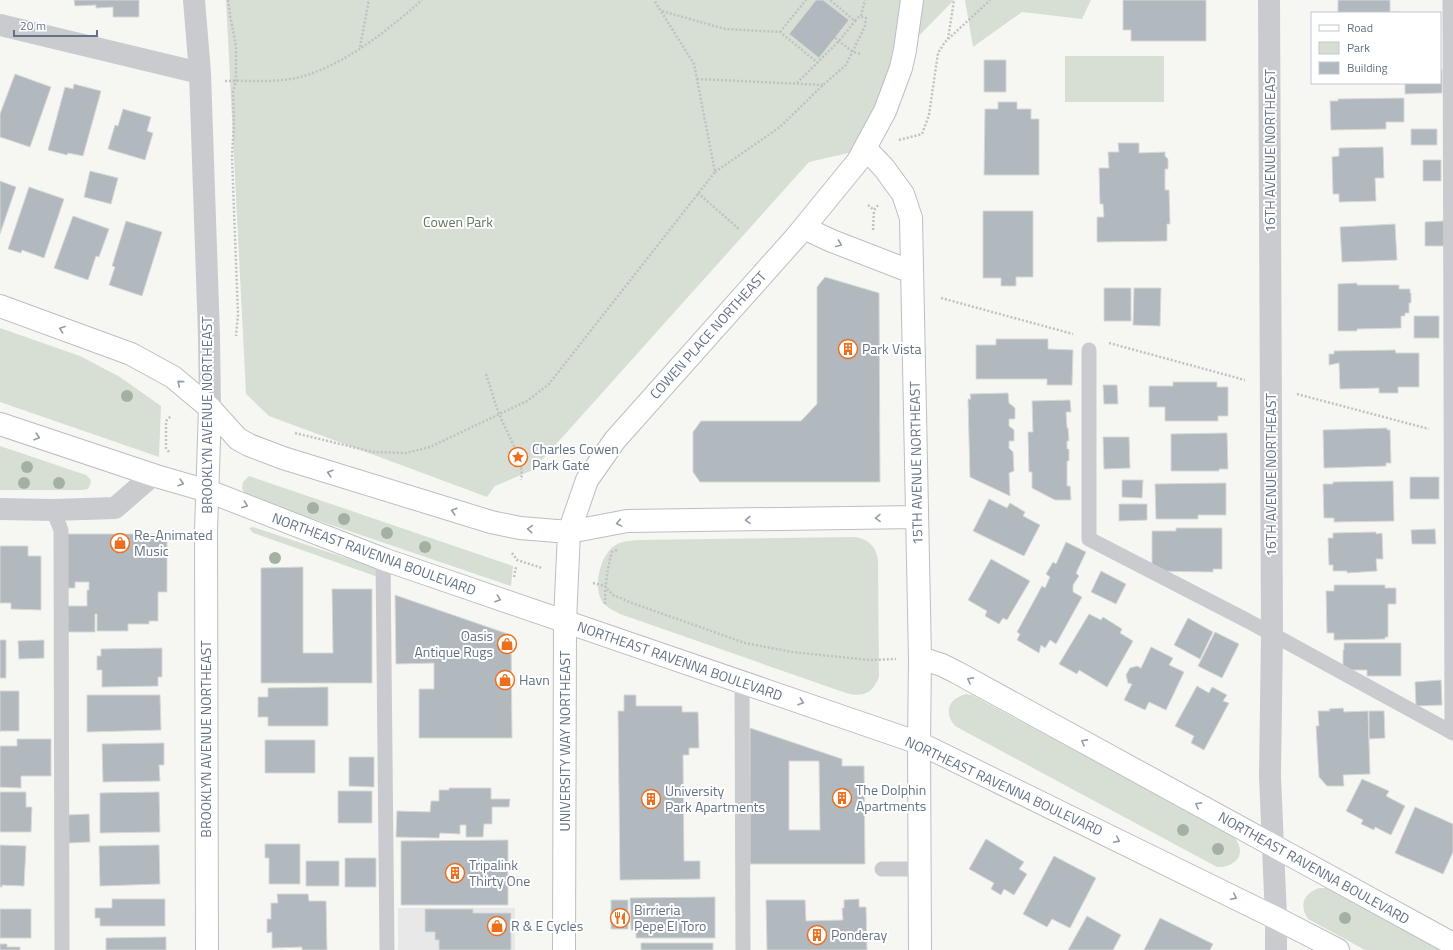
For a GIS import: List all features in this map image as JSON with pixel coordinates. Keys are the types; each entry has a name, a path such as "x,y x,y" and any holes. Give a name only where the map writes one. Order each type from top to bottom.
{"main road":[{"path":"866,149 885,111 900,68 905,50 912,0"},
{"name":"COWEN PLACE NORTHEAST","path":"569,532 587,480 614,440 804,228 866,149"},
{"name":"15TH AVENUE NORTHEAST","path":"866,149 884,168 903,194 910,218 920,658 920,950"},
{"path":"804,228 832,241 912,272"},
{"path":"0,306 131,354 173,377 210,408 238,439 249,445 282,458 491,522 520,528 569,532 627,521 917,517"},
{"name":"BROOKLYN AVENUE NORTHEAST","path":"207,950 206,531 210,408"},
{"name":"NORTHEAST RAVENNA BOULEVARD","path":"0,424 153,475 208,491 383,559 919,743 1276,918 1338,950"},
{"name":"UNIVERSITY WAY NORTHEAST","path":"564,950 565,621 569,532"},
{"name":"NORTHEAST RAVENNA BOULEVARD","path":"920,658 942,665 956,672 1453,944"}],"street":[{"name":"BROOKLYN AVENUE NORTHEAST","path":"194,0 200,73 210,408"},
{"name":"16TH AVENUE NORTHEAST","path":"1269,0 1272,634 1270,776 1276,950"},
{"path":"0,25 200,73"},
{"path":"0,509 53,510 115,508 153,475"}],"lane":[{"path":"1089,350 1089,539 1272,634 1452,732 1450,0"},
{"path":"53,510 61,530 62,950"},
{"path":"383,559 387,950"},
{"path":"742,682 743,950"},
{"path":"882,869 919,869"}],"path":[{"path":"228,0 236,46 236,81 233,91 234,122 232,157 238,316 236,338"},
{"path":"360,48 369,0"},
{"path":"220,81 275,81 307,75 340,61 360,48 395,24 422,0"},
{"path":"654,0 694,64 714,172"},
{"path":"780,32 806,0"},
{"path":"830,0 855,21"},
{"path":"797,84 839,41 858,17 861,16 865,0"},
{"path":"948,39 954,0"},
{"path":"866,149 922,134 929,115 938,53 948,39 990,0"},
{"path":"661,10 725,30 780,32 818,63"},
{"path":"293,432 374,452 406,453 430,447 527,401 549,384 714,172 780,127 823,84 846,65 865,26 866,18 861,16"},
{"path":"835,38 853,52 861,54"},
{"path":"697,79 823,84"},
{"path":"698,193 740,230"},
{"path":"873,234 874,210 881,203"},
{"path":"868,205 874,210"},
{"path":"486,374 499,414 523,472 521,480"},
{"path":"1295,393 1431,429"},
{"path":"171,416 166,421 166,448 171,454"},
{"path":"604,604 605,586 612,552 619,549"},
{"path":"597,584 605,586 613,595 632,603 745,643 792,652 869,660 888,660"}],"shaded area":[{"path":"398,908 515,908 515,950 398,950"}],"green space":[{"name":"Cowen Park","path":"226,0 954,0 905,50 866,149 809,162 533,470 495,486 487,497 269,416 246,394"},
{"path":"965,0 1091,0 1082,19 1022,12 973,47"},
{"path":"1065,56 1164,56 1164,102 1065,102"},
{"path":"0,328 80,356 120,377 161,406 159,457 0,402"},
{"path":"0,446 86,475 90,479 91,483 88,489 83,490 0,490"},
{"path":"249,476 513,566 511,586 246,496 242,488 243,482"},
{"path":"253,527 373,567 377,569 378,577 253,533 249,528"},
{"path":"851,537 866,540 873,546 878,560 879,677 874,687 867,693 857,695 846,693 620,614 604,604 598,591 599,574 604,558 614,546 619,543 638,540"},
{"path":"966,694 972,695 1234,837 1240,849 1238,858 1230,865 1217,867 955,726 949,716 950,706 955,699"},
{"path":"1319,888 1326,888 1440,950 1365,950 1308,919 1303,905 1304,900 1309,893"}],"building":[{"path":"74,0 139,0 139,17 113,17 113,7 96,8 96,5 75,6"},
{"path":"816,0 823,0 849,20 819,58 789,34"},
{"path":"1123,0 1206,0 1206,41 1131,41 1131,30 1123,30"},
{"path":"1338,0 1390,0 1390,12 1338,12"},
{"path":"984,60 1006,60 1006,92 984,92"},
{"path":"1442,70 1442,93 1405,94 1405,84 1441,84"},
{"path":"15,74 51,87 30,147 0,137 0,114"},
{"path":"74,84 101,91 83,156 68,153 67,155 48,150 65,87 73,89"},
{"path":"1404,98 1404,122 1386,122 1386,129 1331,130 1330,101 1338,101 1338,99"},
{"path":"998,102 1017,102 1017,109 1031,109 1031,119 1039,119 1039,175 984,175 985,109 998,109"},
{"path":"123,109 151,117 147,131 153,133 145,160 108,149 115,125 118,126"},
{"path":"1411,129 1437,129 1437,145 1411,145"},
{"path":"1118,143 1139,143 1139,153 1165,152 1165,156 1168,159 1168,169 1165,169 1165,190 1169,190 1170,224 1167,224 1167,241 1097,242 1097,217 1104,217 1103,204 1100,204 1099,168 1109,168 1108,152 1119,152"},
{"path":"1383,147 1384,178 1375,178 1376,201 1339,202 1339,194 1333,194 1332,157 1339,156 1339,148"},
{"path":"1423,160 1441,160 1441,181 1423,181"},
{"path":"90,171 118,178 111,204 84,197"},
{"path":"0,181 16,187 0,234"},
{"path":"29,187 64,199 44,258 22,250 21,253 8,249"},
{"path":"983,211 1033,211 1033,277 1016,277 1016,286 1001,286 1001,278 983,278"},
{"path":"73,216 109,229 99,257 96,256 88,280 54,268"},
{"path":"126,221 162,232 142,296 109,285 115,267 112,266"},
{"path":"1444,221 1444,246 1425,246 1425,222"},
{"path":"1395,224 1397,260 1342,262 1340,227"},
{"name":"Park Vista","path":"825,277 879,293 880,482 700,482 693,472 693,432 701,421 801,421 817,404 817,287"},
{"path":"1357,283 1357,285 1399,285 1399,289 1410,289 1411,303 1409,303 1409,313 1405,313 1405,316 1401,316 1401,328 1338,331 1338,284"},
{"path":"1104,288 1131,288 1131,321 1104,321"},
{"path":"1134,288 1161,288 1160,326 1133,325"},
{"path":"1414,316 1439,316 1439,338 1414,338"},
{"path":"996,339 1048,339 1048,349 1073,350 1072,385 1047,385 1047,379 976,379 976,345 996,345"},
{"path":"1395,350 1396,353 1419,353 1419,387 1398,387 1398,393 1379,393 1379,388 1340,389 1339,363 1329,365 1329,354 1334,354 1334,351"},
{"path":"1173,382 1217,382 1217,387 1228,387 1228,416 1218,416 1218,421 1165,421 1165,407 1149,407 1149,386 1173,386"},
{"path":"1103,385 1117,385 1118,404 1104,404"},
{"path":"1008,393 1009,403 1015,408 1015,419 1009,419 1009,426 1014,430 1014,441 1009,441 1009,448 1013,452 1014,471 1009,473 1010,496 970,477 968,399 971,399 970,394"},
{"path":"1070,400 1071,412 1066,412 1069,441 1067,441 1069,461 1067,461 1067,486 1070,486 1071,500 1055,500 1032,488 1032,472 1029,472 1028,432 1033,432 1032,401"},
{"path":"1387,428 1387,430 1390,430 1391,463 1386,463 1386,466 1324,468 1323,430"},
{"path":"1227,433 1228,469 1219,469 1219,471 1171,471 1171,434"},
{"path":"1103,437 1129,437 1130,468 1104,469"},
{"path":"1410,477 1439,477 1439,499 1410,499"},
{"path":"1122,480 1143,480 1142,498 1122,497"},
{"path":"1393,481 1394,521 1334,522 1334,518 1324,518 1323,484 1333,484 1333,482"},
{"path":"1226,483 1226,515 1198,515 1198,519 1156,519 1155,484"},
{"path":"989,499 1007,508 1010,503 1025,512 1023,516 1040,525 1024,556 973,531"},
{"path":"1119,504 1147,504 1147,520 1119,521"},
{"path":"1176,528 1222,528 1222,569 1213,569 1213,572 1152,571 1152,531 1176,531"},
{"path":"1435,529 1436,544 1412,544 1411,530"},
{"path":"1376,532 1376,534 1382,533 1383,559 1376,559 1377,571 1347,573 1347,571 1333,571 1333,565 1329,565 1328,538 1333,538 1333,533"},
{"path":"67,534 167,534 167,592 158,592 158,621 149,621 149,624 128,624 128,631 97,631 97,614 95,614 95,632 64,632 64,606 87,606 87,590 89,590 89,582 75,582 75,588 67,588"},
{"path":"1066,542 1086,552 1076,573 1079,576 1073,585 1073,592 1082,597 1056,644 1050,640 1045,648 1041,645 1039,653 1017,640 1020,634 1017,632 1042,586 1045,588 1050,577 1046,574 1053,562 1056,564"},
{"path":"0,546 28,546 28,556 41,556 41,610 11,609 11,603 0,603"},
{"path":"991,559 1030,581 1007,620 1003,618 999,624 985,616 987,611 968,600"},
{"path":"303,567 303,653 333,653 332,589 372,589 372,683 261,683 261,568"},
{"path":"1101,571 1126,584 1116,604 1091,592"},
{"path":"1334,585 1385,585 1385,588 1396,588 1396,604 1388,604 1388,637 1385,637 1385,639 1334,640 1334,633 1327,633 1326,591 1334,591"},
{"path":"395,595 511,635 512,738 419,738 419,689 434,689 434,663 396,664"},
{"path":"1089,614 1101,620 1103,617 1122,629 1120,633 1133,641 1107,687 1079,670 1077,674 1059,664"},
{"path":"1188,618 1213,632 1200,659 1174,645"},
{"path":"1215,632 1239,644 1222,678 1198,666"},
{"path":"0,640 6,640 6,678 0,678"},
{"path":"44,640 44,658 19,659 18,641"},
{"path":"1344,643 1401,643 1401,676 1367,676 1367,670 1343,670"},
{"path":"1151,647 1173,658 1169,665 1184,672 1166,710 1149,702 1145,710 1124,700 1132,684 1128,683 1126,675 1130,668 1137,666 1141,668"},
{"path":"162,648 162,677 158,677 158,686 102,687 102,670 97,670 97,656 101,656 101,649"},
{"path":"1441,680 1442,705 1416,706 1415,682"},
{"path":"1197,686 1209,693 1212,687 1227,695 1223,701 1229,703 1204,750 1191,743 1194,736 1175,726"},
{"path":"328,687 328,726 268,726 268,717 258,717 258,697 268,697 268,688"},
{"path":"0,691 19,691 19,731 0,732"},
{"path":"87,695 160,695 161,730 87,732"},
{"name":"University Park Apartments","path":"624,695 636,695 636,706 682,706 682,712 698,712 699,748 689,748 689,755 683,755 684,861 700,861 700,879 620,880 618,711 624,711"},
{"path":"1343,708 1344,712 1368,711 1370,774 1343,775 1344,786 1327,786 1319,777 1316,726 1319,726 1318,711 1330,711 1329,709"},
{"path":"1369,711 1384,711 1385,738 1369,739"},
{"name":"The Dolphin Apartments","path":"750,728 842,759 842,766 864,766 865,864 750,864","holes":["789,761 819,761 820,830 789,830"]},
{"path":"17,739 51,739 51,776 21,776 21,788 0,787 0,746 17,746"},
{"path":"265,740 315,740 315,773 265,773"},
{"path":"164,743 164,765 159,765 160,781 103,782 102,744"},
{"path":"349,757 374,757 374,787 349,786"},
{"path":"1362,779 1389,791 1386,796 1405,806 1391,835 1375,827 1374,830 1361,824 1363,820 1346,811"},
{"path":"449,788 491,788 491,799 510,799 509,807 492,807 492,824 484,824 483,837 466,837 466,825 460,825 460,834 440,833 439,838 396,837 397,811 430,812 431,801 439,801 439,790 449,790"},
{"path":"338,791 372,791 372,823 338,823"},
{"path":"0,792 26,792 26,807 32,807 31,832 0,832"},
{"path":"159,792 160,832 100,833 100,793"},
{"path":"1415,807 1453,824 1453,852 1443,874 1395,853"},
{"path":"89,814 90,842 69,843 68,815"},
{"path":"986,839 1024,862 1019,869 1027,874 1014,895 1004,889 1001,895 991,889 994,883 969,869"},
{"name":"Tripalink Thirty One","path":"508,840 508,905 401,905 401,841"},
{"path":"265,844 300,844 300,884 269,884 269,858 265,858"},
{"path":"0,845 26,846 24,886 2,885 2,887 0,887"},
{"path":"159,845 160,884 100,886 99,846"},
{"path":"1054,856 1096,878 1070,928 1052,919 1047,927 1023,914"},
{"path":"345,858 376,858 376,887 345,887"},
{"path":"306,861 339,861 339,886 306,886"},
{"path":"277,894 308,894 309,901 326,901 327,950 302,950 302,947 272,948 272,932 267,933 267,919 271,919 271,903 278,903"},
{"path":"715,897 715,938 636,938 636,930 631,930 630,898"},
{"path":"112,899 165,899 165,926 100,926 100,918 95,918 95,908 112,908"},
{"name":"Ponderay","path":"859,899 859,907 866,907 867,950 767,950 766,900 805,900 806,921 843,920 842,908 844,908 844,900"},
{"path":"611,900 628,900 628,929 611,929"},
{"path":"0,909 31,909 31,938 0,938"},
{"path":"425,909 473,909 473,913 511,913 511,950 439,950 439,940 435,940 435,932 425,932"},
{"path":"1087,916 1121,935 1113,950 1068,950"},
{"path":"1160,918 1213,944 1210,950 1144,950"},
{"path":"166,937 166,950 106,950 106,938"},
{"path":"641,943 713,943 713,950 641,950"},
{"path":"0,944 7,944 7,947 20,947 20,950 0,950"}],"place":[{"name":"Park Vista","path":"848,349"},
{"name":"Charles Cowen Park Gate","path":"518,457"},
{"name":"Re-Animated Music","path":"120,543"},
{"name":"Oasis Antique Rugs","path":"507,644"},
{"name":"Havn","path":"505,680"},
{"name":"The Dolphin Apartments","path":"842,798"},
{"name":"University Park Apartments","path":"651,799"},
{"name":"Tripalink Thirty One","path":"455,873"},
{"name":"Birrieria Pepe El Toro","path":"620,918"},
{"name":"R & E Cycles","path":"497,926"},
{"name":"Ponderay","path":"817,935"}]}
